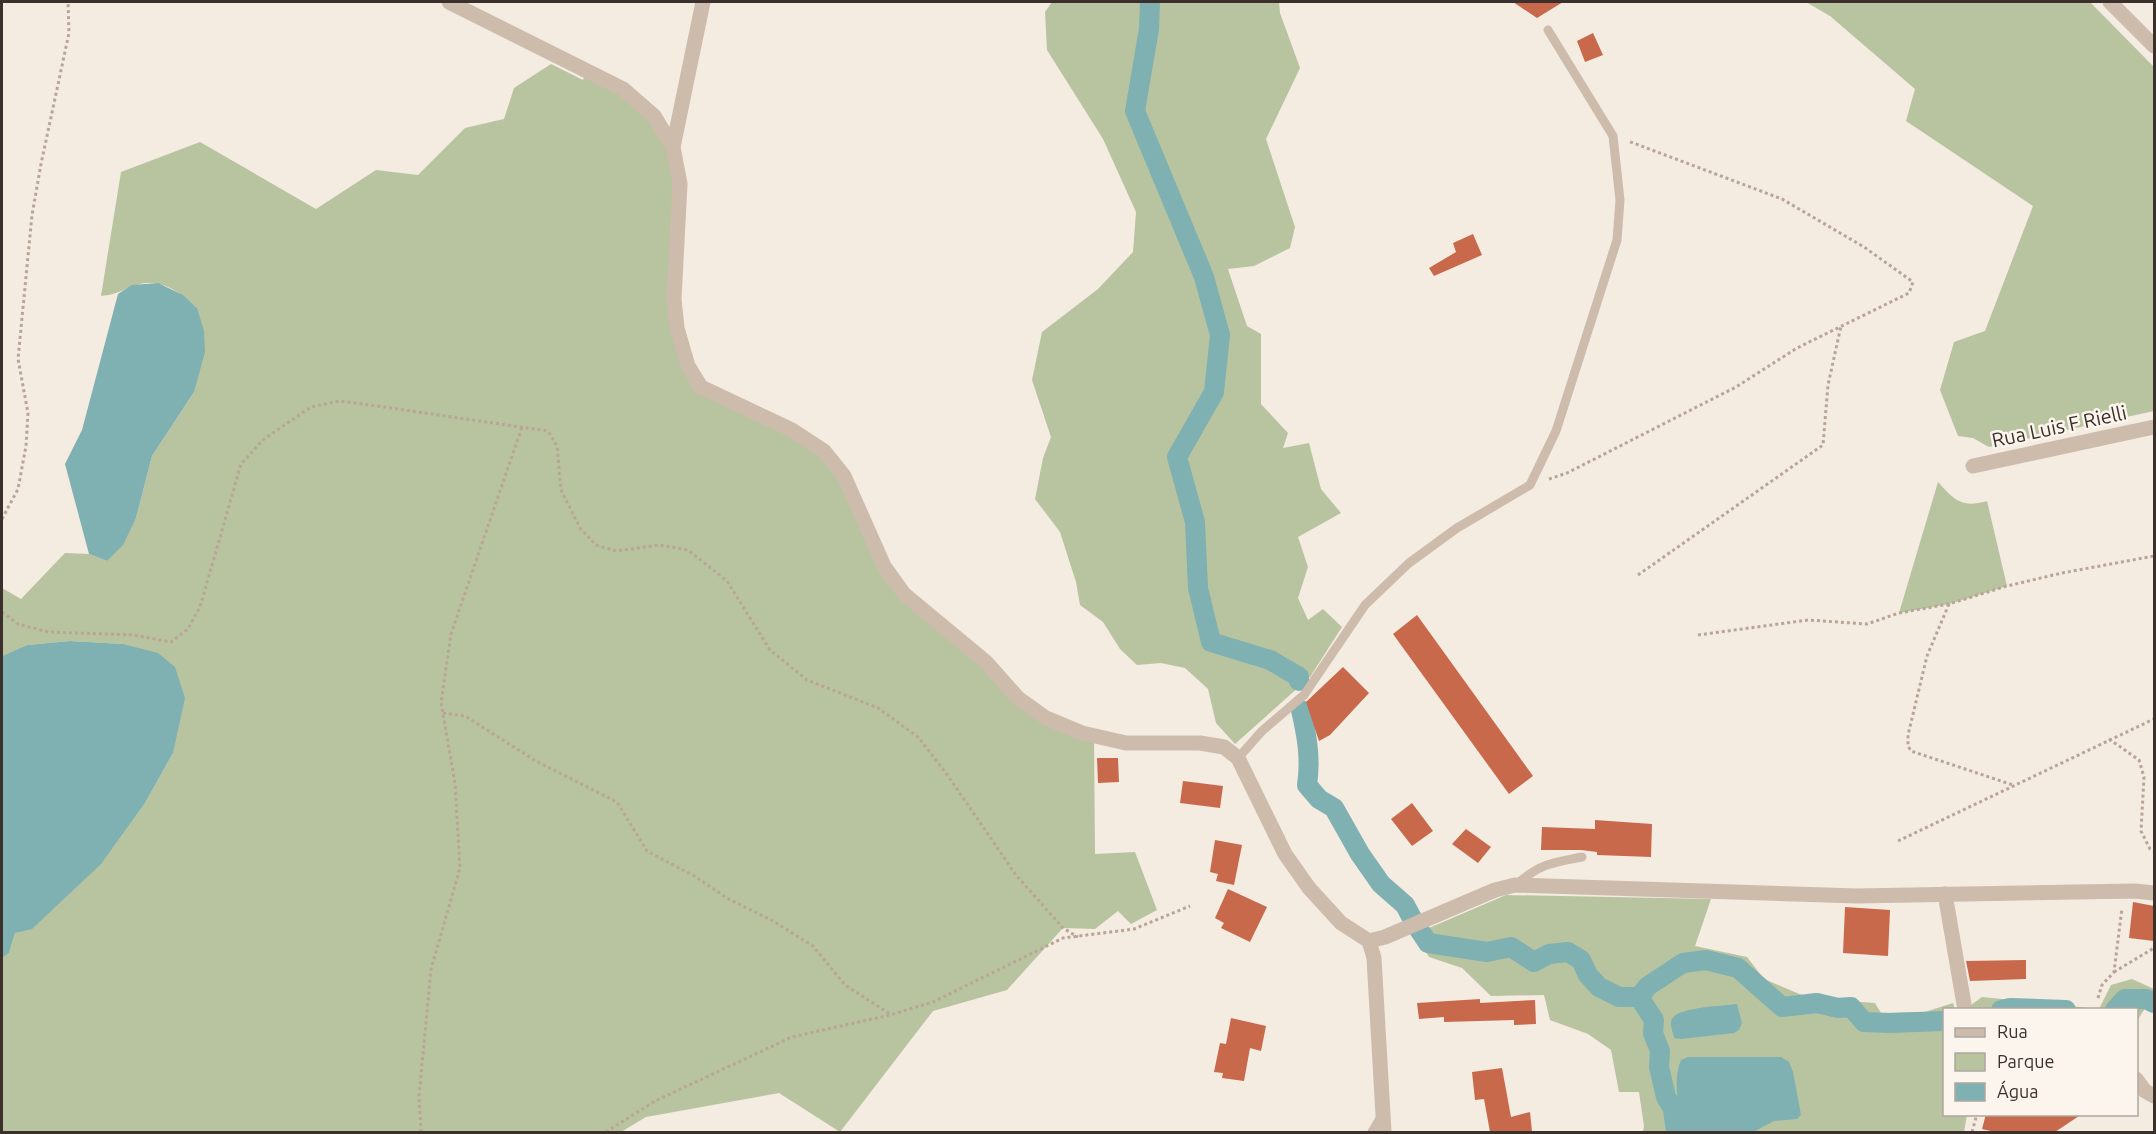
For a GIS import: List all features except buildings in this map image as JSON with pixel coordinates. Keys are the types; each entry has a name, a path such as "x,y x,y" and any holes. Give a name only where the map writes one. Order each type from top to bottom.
{"street":[{"path":"449,2 623,89 654,116 673,147 680,184 674,298 677,328 688,366 702,387 792,430 824,451 844,476 885,566 904,594 986,662 1018,698 1046,718 1082,733 1126,743 1200,743 1224,747 1238,758 1285,854 1309,888 1341,923 1369,941 1374,958 1384,1132"},
{"path":"673,147 703,2"},
{"path":"2115,4 2154,46"},
{"name":"Rua Luis F Rielli","path":"1973,466 2154,428"},
{"path":"1369,941 1385,937 1495,890 1515,885 1857,896 2124,891 2154,893"},
{"path":"1945,894 1965,1008"},
{"path":"2138,1082 2145,1091 2154,1096"}],"lane":[{"path":"1238,758 1262,731 1304,695 1365,605 1409,563 1457,528 1530,485 1557,431 1617,240 1620,200 1613,136 1548,30"},
{"path":"1515,885 1546,864 1582,857"},
{"path":"1372,1132 1382,1115"}],"path":[{"path":"2,519 18,489 26,446 28,413 18,359 32,215 69,33 68,2"},
{"path":"1530,485 1567,473 1725,393 1797,348 1910,293 1913,282 1864,247 1782,199 1613,136"},
{"path":"1638,575 1823,445 1828,385 1841,326"},
{"path":"2,612 18,624 48,632 133,635 171,642 188,629 200,607 241,464 264,439 311,407 339,401 548,431 557,446 561,490 580,528 596,545 616,551 658,545 688,550 728,581 770,650 807,680 878,708 918,737 946,773 1016,875 1063,928 1078,937"},
{"path":"421,1132 419,1096 431,969 460,868 455,783 441,703 451,634 522,427"},
{"path":"1698,635 1808,620 1867,624 1899,613 1949,604 2007,586 2154,556"},
{"path":"1949,604 1927,656 1910,727 1908,746 1911,751 2013,785"},
{"path":"443,713 465,717 536,761 617,802 646,851 696,877 727,898 773,921 813,946 845,985 890,1015"},
{"path":"1898,841 2154,719"},
{"path":"2109,739 2139,760 2144,777 2141,831 2150,849 2154,851"},
{"path":"2114,972 2124,891"},
{"path":"606,1132 656,1101 792,1037 890,1015 933,1002 1063,938 1134,929 1190,906"},
{"path":"2098,998 2102,985 2114,972 2154,948"},
{"path":"1972,1132 1976,1116"}],"green space":[{"path":"1052,2 1279,2 1280,13 1300,68 1266,139 1295,227 1290,248 1254,266 1228,269 1247,326 1261,334 1261,404 1288,433 1283,448 1309,443 1321,489 1341,513 1298,537 1308,567 1298,598 1308,620 1323,609 1342,627 1310,677 1235,744 1216,723 1208,689 1185,668 1161,663 1137,665 1120,649 1103,622 1080,605 1076,582 1060,532 1035,499 1043,458 1051,437 1032,380 1042,332 1098,289 1133,252 1136,212 1103,139 1047,50 1045,12"},
{"path":"1806,2 2090,2 2154,67 2154,411 1989,447 1973,438 1958,436 1940,390 1954,342 1985,331 2033,206 1906,121 1915,89 1830,16"},
{"path":"551,64 583,80 586,71 623,89 673,147 674,298 701,386 824,451 884,566 1018,698 1094,736 1095,854 1135,852 1157,910 1131,924 1118,911 1095,929 1063,928 1007,990 933,1011 840,1132 779,1093 646,1117 621,1132 2,1132 2,958 9,953 15,933 104,859 145,803 173,753 123,644 70,641 27,645 2,656 2,588 21,599 65,553 89,554 107,561 136,518 152,456 194,392 197,308 177,292 154,283 137,285 101,296 121,172 200,142 316,209 376,170 418,175 465,128 504,119 514,88"},
{"path":"1938,482 1954,498 1965,503 1987,501 2007,586 1949,604 1899,613"},
{"path":"1506,895 1711,899 1695,946 1747,957 1764,979 1809,998 1875,1003 1881,1013 1925,1012 1953,1003 1955,1008 1943,1008 1943,1116 1967,1116 1964,1132 1643,1132 1639,1092 1619,1092 1611,1050 1588,1034 1550,1020 1544,995 1491,996 1462,968 1429,957 1415,934"},
{"path":"2132,979 2154,989 2154,994 2138,1019 2138,1008 2100,1008 2111,985"},
{"path":"1982,997 2089,1008 1967,1008"}],"water":[{"path":"158,283 183,295 197,308 204,331 205,352 194,392 152,456 136,518 123,545 107,561 89,554 65,464 82,430 118,294 132,285"},
{"path":"70,641 123,644 158,653 175,667 185,698 173,753 145,803 101,864 32,929 15,933 9,953 2,958 2,656 27,645"},
{"path":"1737,1004 1742,1023 1739,1030 1734,1033 1674,1038 1671,1023 1676,1015 1712,1006"},
{"path":"1688,1057 1781,1057 1789,1062 1793,1072 1801,1115 1797,1119 1774,1121 1753,1132 1684,1132 1677,1096 1677,1077 1681,1060"}],"waterway":[{"path":"1150,2 1149,29 1135,111 1204,277 1220,335 1214,392 1177,457 1195,522 1198,588 1211,642 1270,660 1299,677 1299,681"},
{"path":"1301,710 1308,748 1307,785 1319,799 1334,808 1360,854 1381,884 1405,905 1413,920"},
{"path":"1418,928 1428,943 1487,952 1511,947 1534,962 1549,954 1568,952 1581,960 1588,975 1599,987 1619,997 1639,997 1648,986 1683,963 1706,960 1738,968 1782,1007 1817,1003 1838,1008 1851,1007 1864,1022 1943,1021"},
{"path":"1639,997 1654,1020 1653,1033 1660,1051 1659,1067 1666,1097 1673,1109 1676,1132"},
{"path":"2117,1008 2125,999 2146,999 2154,1003"}]}
